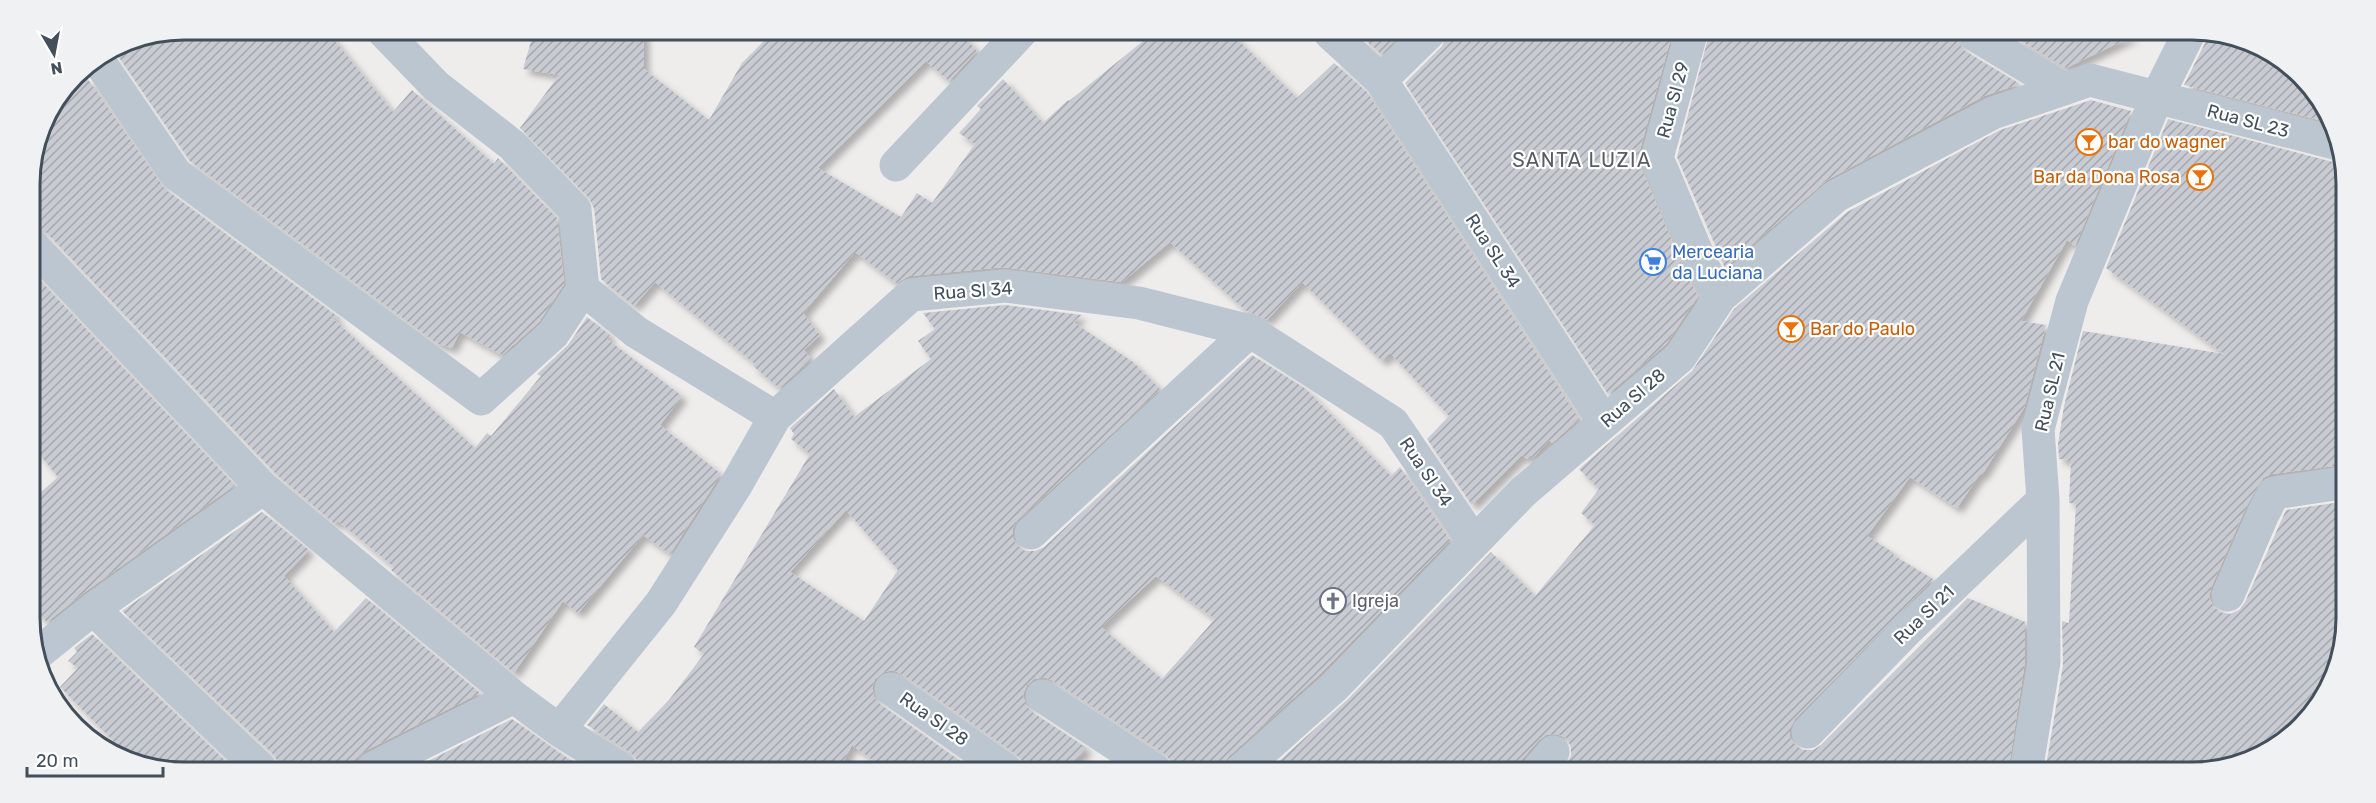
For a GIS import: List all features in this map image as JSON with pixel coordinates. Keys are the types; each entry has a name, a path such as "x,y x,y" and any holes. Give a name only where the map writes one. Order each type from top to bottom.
{"street":[{"path":"102,67 176,174 481,399 553,334 583,289 575,210 512,145 436,86 392,40"},
{"path":"896,165 1013,40"},
{"name":"Rua SL 34","path":"1338,40 1381,80 1604,422"},
{"path":"1381,80 1422,40"},
{"name":"Rua Sl 29","path":"1689,40 1657,158 1703,267 1720,297"},
{"path":"1983,40 2064,89"},
{"name":"Rua SL 21","path":"2028,762 2044,662 2043,500 2038,429 2072,301 2179,40"},
{"name":"Rua Sl 28","path":"1250,762 1334,687 1523,492 1680,357 1720,297 1836,196 1993,113 2064,89 2090,81 2157,97"},
{"name":"Rua SL 23","path":"2157,97 2329,142"},
{"path":"41,254 263,488 514,697 559,730 610,762"},
{"name":"Rua Sl 34","path":"559,730 661,603 735,487 775,417 910,295 1005,286 1139,303 1250,331 1393,423 1474,542"},
{"path":"583,289 636,332 775,417"},
{"path":"1031,533 1250,331"},
{"path":"2228,595 2274,493 2336,484"},
{"path":"44,649 93,609 263,488"},
{"name":"Rua Sl 21","path":"1808,732 1908,630 2043,500"},
{"path":"93,609 254,762"},
{"name":"Rua Sl 28","path":"891,689 995,762"},
{"path":"1042,696 1143,762"},
{"path":"385,762 514,697"}],"building":[{"path":"185,40 334,40 393,112 412,90 494,164 498,158 557,218 564,284 539,322 502,355 460,332 452,348 438,344 190,161 118,57 157,43"},
{"path":"531,40 644,40 644,69 709,120 742,63 765,40 967,40 977,51 949,81 926,61 818,168 901,217 917,193 932,203 975,144 959,133 981,109 977,106 1003,79 1043,123 1068,100 1144,40 1238,40 1297,98 1334,63 1367,92 1579,419 1552,443 1549,440 1533,458 1530,455 1527,459 1522,455 1472,505 1427,439 1449,416 1390,353 1382,361 1302,282 1267,320 1245,310 1170,242 1122,282 1003,267 909,276 896,283 855,252 803,313 820,335 804,350 811,359 779,388 753,366 755,364 655,282 634,306 601,279 594,208 589,198 520,128 559,75 523,69"},
{"path":"1365,40 1395,40 1381,54"},
{"path":"1444,40 1670,40 1639,153 1640,165 1686,274 1698,296 1666,344 1608,394 1405,83 1442,46"},
{"path":"1707,40 1958,40 1965,51 2020,84 1984,96 1827,180 1725,268 1677,157"},
{"path":"2019,40 2125,40 2066,68"},
{"path":"2205,43 2228,45 2246,51 2279,70 2306,97 2321,120 2184,85"},
{"path":"88,79 165,189 341,319 330,316 475,448 487,433 491,436 541,376 537,374 568,345 587,317 610,335 607,339 682,396 660,425 721,474 670,554 643,535 578,613 563,601 514,673 391,570 394,567 338,521 335,524 276,474 41,228 41,175 45,148 60,113 70,97"},
{"path":"2091,100 2131,111 2075,246 2067,240 2021,321 2046,325 2024,408 1982,475 1980,474 1957,508 1910,477 1867,536 1933,579 1795,719 1790,728 1790,738 1803,750 1813,750 1821,745 1968,598 2025,622 2025,661 2010,762 1567,762 1571,756 1571,746 1565,737 1556,734 1546,735 1539,740 1521,762 1278,762 1347,700 1491,552 1535,596 1595,525 1581,513 1599,489 1579,469 1692,371 1734,309 1847,212 2000,130"},
{"path":"2168,119 2334,162 2336,185 2336,466 2271,474 2263,478 2246,507 2209,597 2213,606 2220,612 2230,614 2239,610 2245,602 2286,510 2336,503 2336,618 2331,655 2321,682 2293,720 2263,743 2228,758 2201,762 2047,762 2063,665 2062,621 2069,623 2076,504 2069,503 2071,460 2059,459 2058,444 2064,406 2083,331 2224,354 2106,268"},
{"path":"41,281 235,485 82,594 47,622 40,615 40,493 58,477 40,455"},
{"path":"1005,305 1082,315 1073,322 1133,362 1160,389 1018,520 1013,528 1013,538 1017,545 1025,551 1035,551 1044,547 1252,355 1306,389 1391,476 1400,467 1450,540 1321,673 1224,762 1171,762 1165,754 1044,677 1034,679 1027,685 1023,694 1025,704 1032,712 1087,748 1074,762 1023,762 1017,755 893,670 884,672 875,679 872,688 874,697 880,704 962,762 875,762 852,745 844,762 638,762 631,753 587,725 604,704 638,732 669,700 704,654 694,647 810,454 791,439 794,434 790,428 834,389 854,417 931,359 918,341 935,329 923,313","holes":["846,510 898,570 864,621 790,572","1156,576 1215,619 1162,679 1101,627"]},
{"path":"262,512 309,550 284,576 334,632 366,598 480,693 365,751 356,762 278,762 273,754 122,611"},
{"path":"92,634 227,762 166,761 148,758 118,745 60,687 78,668 68,661 77,652 74,648"},
{"path":"512,719 574,762 426,762"}],"place":[{"name":"bar do wagner","path":"2089,142"},
{"name":"Bar da Dona Rosa","path":"2200,177"},
{"name":"Mercearia da Luciana","path":"1653,262"},
{"name":"Bar do Paulo","path":"1791,329"},
{"name":"Igreja","path":"1333,601"}],"district":[{"name":"SANTA LUZIA","path":"1582,160"}]}
